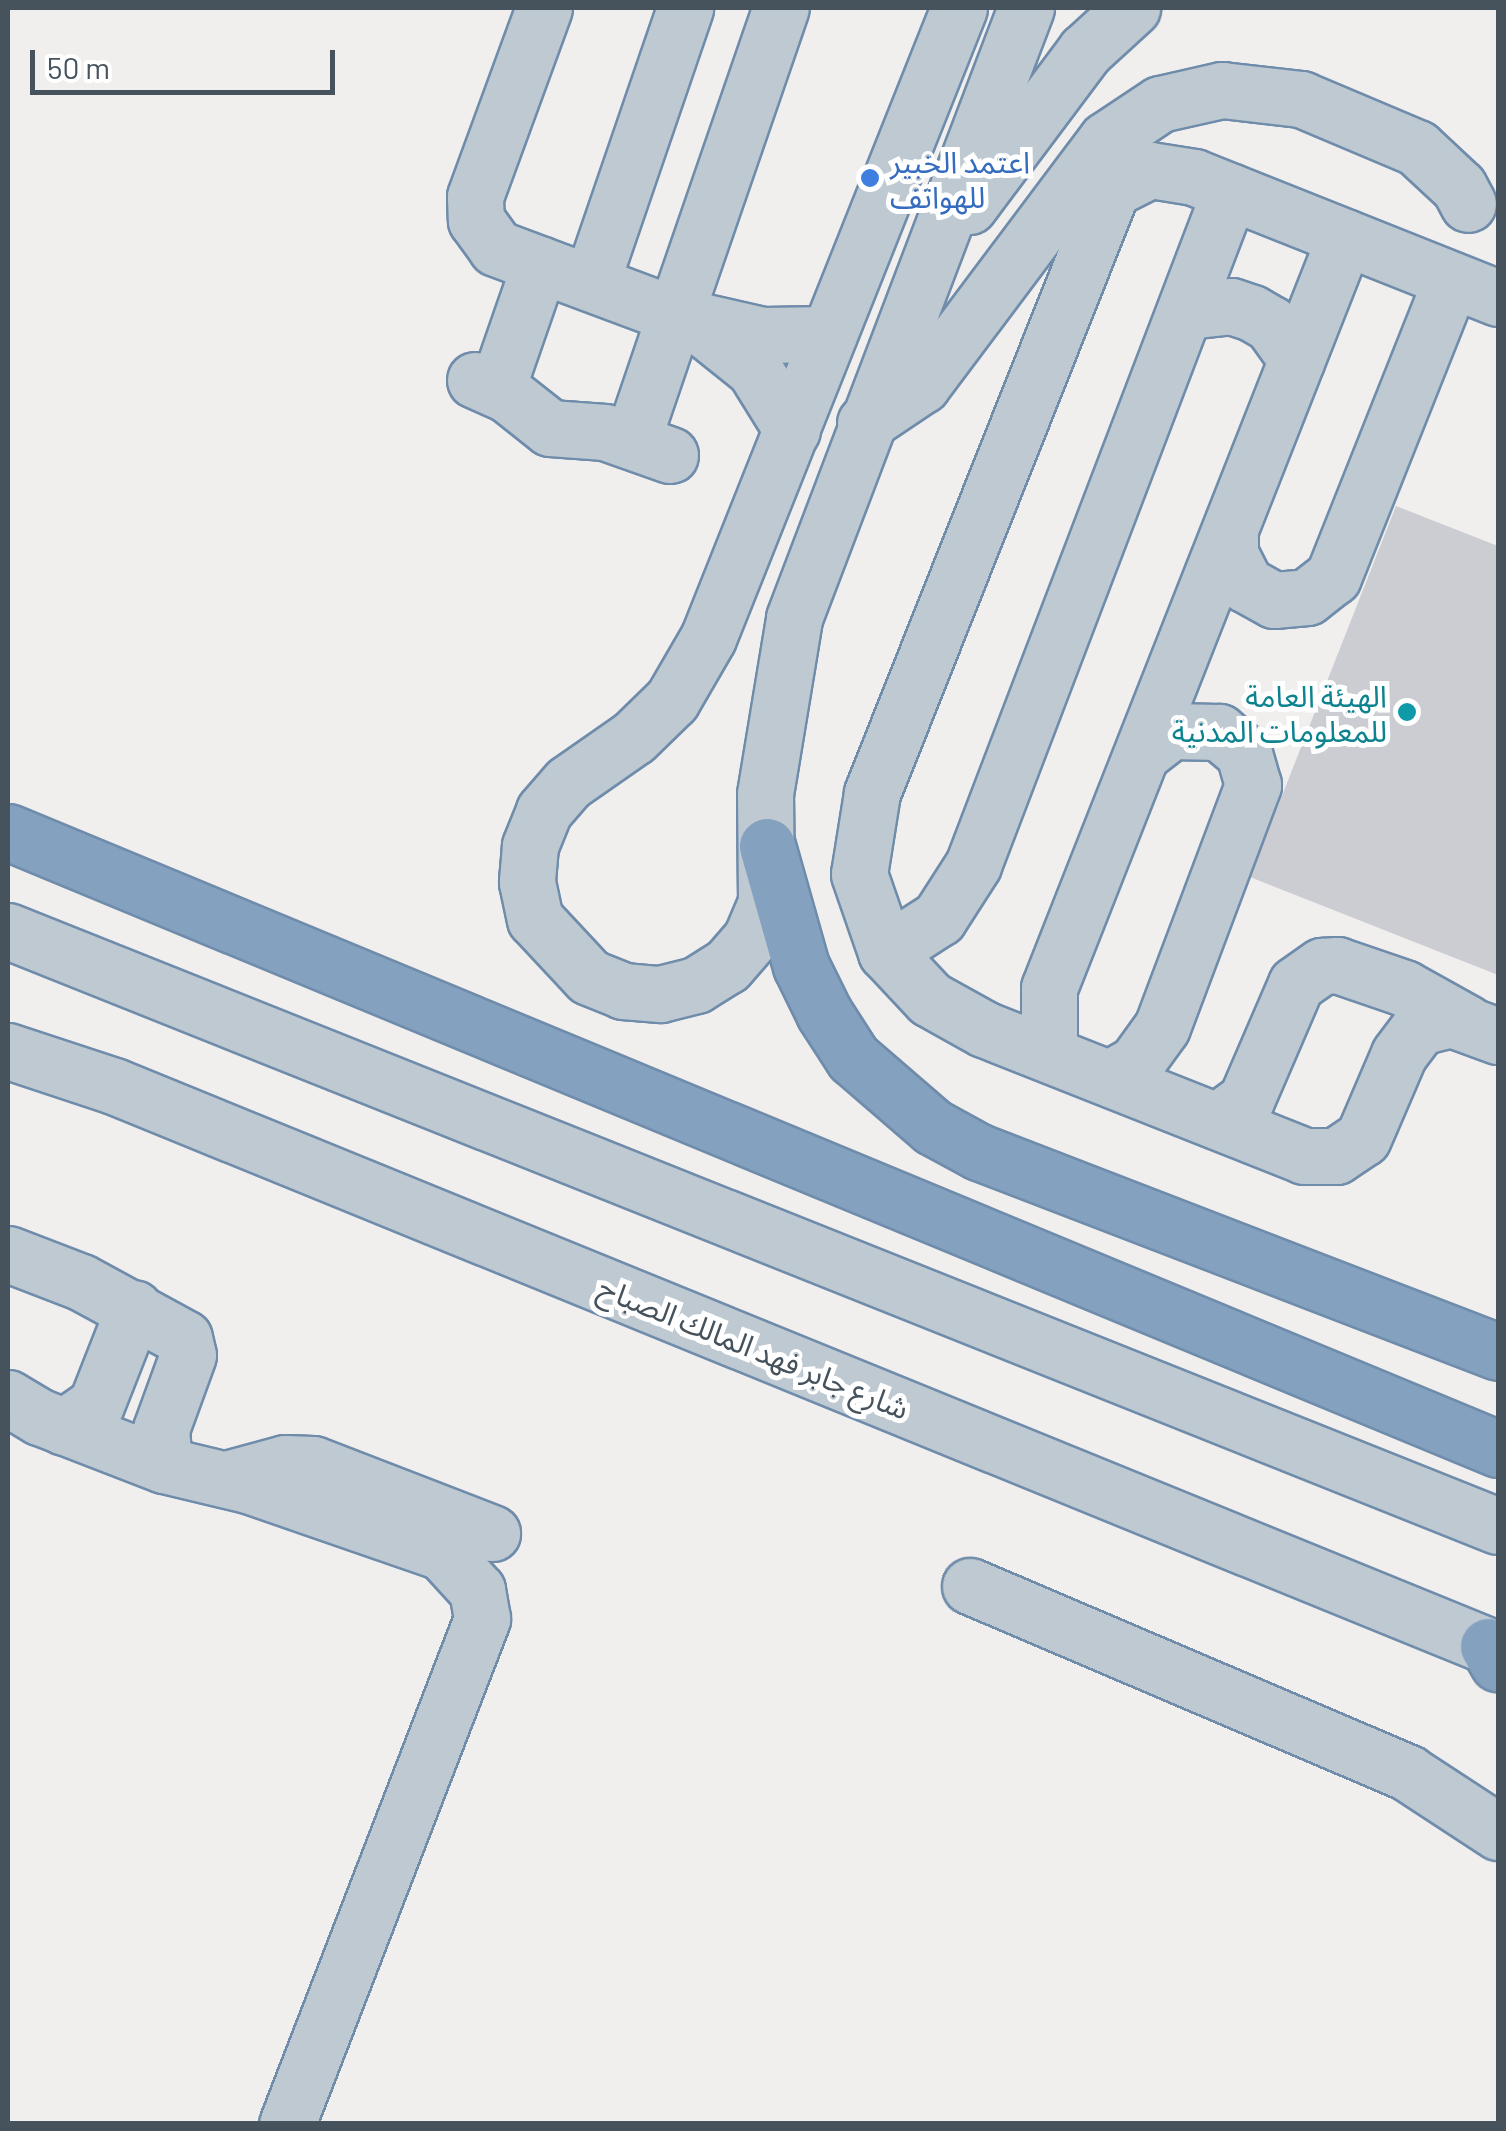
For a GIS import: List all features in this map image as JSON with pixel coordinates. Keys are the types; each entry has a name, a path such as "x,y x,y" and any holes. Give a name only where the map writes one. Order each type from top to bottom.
{"highway":[{"path":"8,832 1498,1449"},
{"path":"767,846 801,966 824,1012 854,1058 933,1126 979,1152 1485,1334"}],"street":[{"path":"544,8 474,208 480,231 496,248 686,319 762,335 830,334"},
{"path":"591,283 684,8"},
{"path":"540,264 486,384 550,428 651,448 686,319 782,8"},
{"path":"959,8 708,638 672,700 634,737 568,782 544,811 530,846 527,882 535,919 589,978 623,991 660,994 696,986 727,966 751,938 766,903 765,794 783,664 864,423 1026,8"},
{"path":"935,246 1085,52 1132,8"},
{"path":"864,423 922,385 1106,140 1160,104 1222,90 1254,93 1316,133 1460,193"},
{"path":"1230,537 1230,554 1245,584 1274,600 1307,598 1333,577 1475,289 1230,191 1150,170 1129,176 1100,208 863,819 858,874 886,952 930,999 1049,1054 1304,1156 1336,1156 1372,1124 1406,1039 1434,1020 1483,1030"},
{"path":"886,952 939,918 973,865 1188,311 1230,191"},
{"path":"1049,1054 1048,988 1230,537 1345,238"},
{"path":"1188,311 1231,306 1252,313 1272,324 1296,360"},
{"path":"686,319 754,369 792,430"},
{"path":"1110,1078 1136,1063 1162,1027 1253,784 1244,753 1219,732 1171,731 1143,753"},
{"path":"19,939 1498,1526"},
{"path":"1217,1121 1246,1100 1296,984 1322,966 1337,965 1404,988 1483,1030"},
{"name":"شارع جابر فهد المالك الصباح","path":"8,1051 133,1094 1495,1653"},
{"path":"8,1254 134,1308 177,1331 187,1346 161,1429 164,1465"},
{"path":"64,1426 96,1406 134,1308"},
{"path":"8,1398 64,1426 164,1465 226,1480 442,1552 468,1575 482,1619"},
{"path":"226,1480 285,1464 312,1464 502,1539 482,1619 288,2124"},
{"path":"970,1586 1408,1772 1498,1832"}],"building":[{"name":"الهيئة العامة للمعلومات المدنية","path":"1396,506 1498,546 1498,975 1250,877"}],"place":[{"name":"اعتمد الخبير للهواتف","path":"870,178"},
{"name":"الهيئة العامة للمعلومات المدنية","path":"1407,712"}]}
